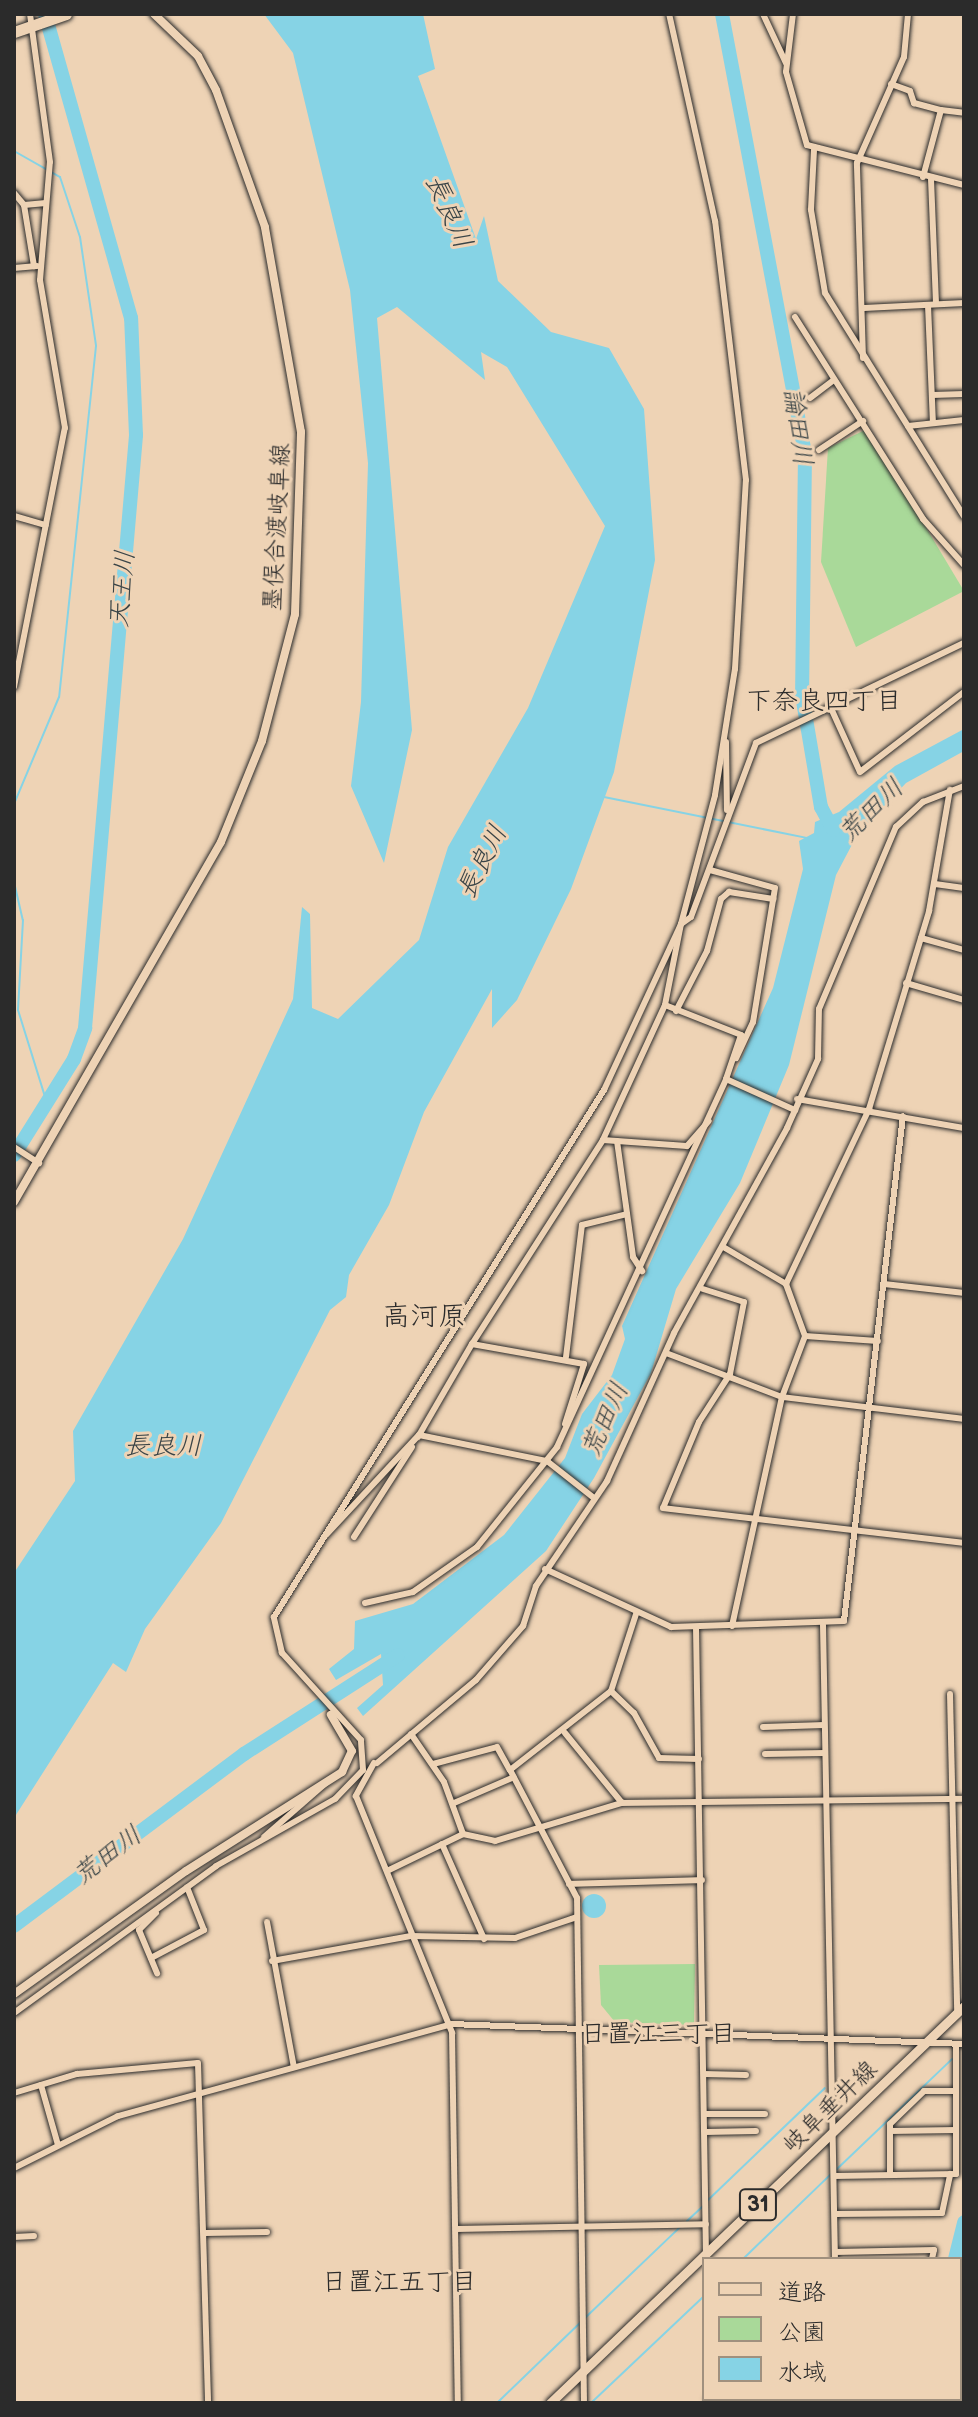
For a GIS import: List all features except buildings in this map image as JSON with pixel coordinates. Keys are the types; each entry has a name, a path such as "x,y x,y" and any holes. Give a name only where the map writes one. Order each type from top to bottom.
{"highway":[{"path":"14,32 34,21 62,16"}],"main road":[{"name":"墨俣合渡岐阜線","path":"14,1202 221,842 276,694 299,577 301,432 265,227 216,90 186,41 154,14"},
{"path":"14,1994 208,1856 327,1782 352,1751 331,1715"},
{"name":"岐阜垂井線","path":"706,2257 961,2009"},
{"name":"岐阜垂井線","path":"550,2403 702,2261"}],"street":[{"path":"354,1537 472,1344 603,1140 665,1005 725,739 744,573 744,428 715,221 669,14"},
{"path":"763,14 786,63 814,150 811,210 823,287 863,358 964,516"},
{"path":"786,63 793,14"},
{"path":"863,358 864,308 857,163 904,57 908,14"},
{"path":"34,21 49,130 46,203 37,266"},
{"path":"891,84 910,91 914,103 964,113"},
{"path":"933,422 927,178 941,110"},
{"path":"814,150 857,163 964,185"},
{"path":"14,193 24,205 66,416 14,685"},
{"path":"24,205 46,203"},
{"path":"14,268 37,266"},
{"path":"864,308 964,303"},
{"path":"795,317 923,519 964,565"},
{"path":"810,398 834,380"},
{"path":"932,395 964,394"},
{"path":"908,426 964,420"},
{"path":"819,450 863,421"},
{"path":"14,516 46,525"},
{"path":"366,1761 361,1740 331,1715 271,1628 324,1537 604,1090 681,924 710,870 727,811 756,743 798,720 964,643"},
{"path":"14,666 14,685"},
{"path":"830,706 860,772 964,692"},
{"path":"725,739 727,811"},
{"path":"458,2403 451,2024 419,1938 356,1796 377,1763 476,1680 523,1626 545,1569 592,1497 666,1353 725,1248 797,1099 820,1049 819,1009 886,846 909,813 950,790 964,786"},
{"path":"786,1284 869,1109 935,884 950,790"},
{"path":"710,870 775,888 753,1022 733,1065"},
{"path":"935,884 964,888"},
{"path":"676,1011 707,951 721,899 729,892 773,899"},
{"path":"921,938 964,950"},
{"path":"906,983 964,1000"},
{"path":"365,1603 413,1592 477,1547 548,1463 565,1430 642,1271 728,1080 741,1035 665,1005"},
{"path":"728,1080 792,1108"},
{"path":"797,1099 869,1109 964,1128"},
{"path":"545,1569 636,1614 696,1627 823,1625 844,1621 857,1531 903,1116"},
{"path":"603,1140 687,1146 709,1121"},
{"path":"617,1141 627,1214 642,1271"},
{"path":"14,1147 39,1163"},
{"path":"566,1357 582,1225 627,1214"},
{"path":"725,1248 786,1284 805,1336 782,1397 732,1626"},
{"path":"884,1284 964,1293"},
{"path":"703,1289 744,1302 730,1374 693,1435 663,1508 964,1543"},
{"path":"805,1336 878,1341"},
{"path":"472,1344 566,1357 587,1370 565,1430"},
{"path":"666,1353 730,1374 782,1397 964,1419"},
{"path":"324,1537 419,1435"},
{"path":"419,1435 548,1463 592,1497"},
{"path":"454,1803 512,1773 565,1733 611,1691 636,1614"},
{"path":"823,1625 835,2256 934,2250 932,2257"},
{"path":"696,1627 706,2257"},
{"path":"611,1691 634,1713 659,1758 699,1759"},
{"path":"950,1694 952,1834 961,2009"},
{"path":"763,1727 824,1725"},
{"path":"565,1733 622,1803"},
{"path":"411,1734 433,1764 454,1803 463,1834"},
{"path":"433,1764 497,1747 569,1884 577,1917 584,2403"},
{"path":"765,1754 825,1753"},
{"path":"366,1761 377,1763"},
{"path":"14,2013 187,1887 335,1799 366,1761"},
{"path":"259,1842 327,1782"},
{"path":"389,1870 463,1834 488,1841 622,1803 964,1799"},
{"path":"952,1834 964,1834"},
{"path":"442,1844 484,1939"},
{"path":"569,1884 702,1880"},
{"path":"151,1958 204,1930 187,1887"},
{"path":"157,1909 139,1930 157,1973"},
{"path":"272,1961 419,1938 515,1938 577,1917"},
{"path":"267,1922 294,2067"},
{"path":"14,2168 118,2116 451,2024 924,2046 964,2044"},
{"path":"834,2176 956,2174 956,2044"},
{"path":"14,2093 41,2085 198,2063 202,2093 208,2403"},
{"path":"704,2074 746,2075"},
{"path":"41,2085 58,2145"},
{"path":"890,2175 890,2131 924,2091 956,2091"},
{"path":"705,2114 765,2114"},
{"path":"890,2131 956,2130"},
{"path":"705,2132 756,2131"},
{"path":"835,2214 942,2213 950,2174"},
{"path":"456,2229 706,2224"},
{"path":"205,2233 267,2232"},
{"path":"14,2237 34,2236"}],"green space":[{"path":"867,429 964,591 856,647 821,562 828,448"},
{"path":"695,1964 694,2025 615,2022 601,2005 599,1965"}],"water":[{"name":"長良川","path":"264,14 423,14 435,69 418,76 476,239 484,216 498,281 551,332 609,348 644,409 655,560 614,772 571,889 517,1000 492,1028 492,989 424,1112 389,1205 349,1275 346,1297 330,1310 221,1523 145,1629 126,1672 113,1663 14,1818 14,1573 75,1481 73,1431 183,1239 293,999 302,907 310,914 312,1008 338,1019 419,940 448,847 528,708 605,526 507,367 481,352 485,380 397,307 377,318 412,730 384,863 351,786 361,702 368,463 350,290 293,53"},
{"path":"964,729 964,751 906,783 857,835 836,875 789,1065 740,1183 676,1289 651,1373 594,1478 546,1551 363,1716 357,1708 383,1685 381,1654 336,1680 329,1669 354,1649 355,1621 413,1604 504,1535 565,1458 582,1414 612,1375 625,1339 622,1326 773,988 803,869 799,841 814,833 815,822 839,812 895,766"},
{"path":"594,1894 605,1901 606,1906 599,1917 594,1918 583,1911 582,1906 589,1895"}],"waterway":[{"name":"天王川","path":"14,1155 74,1059 85,1028 136,435 131,318 45,14"},
{"name":"論田川","path":"722,14 805,454 802,695 821,807 833,830"},
{"path":"14,151 60,177 80,237 96,346 59,697 14,804"},
{"path":"604,797 808,838"},
{"path":"14,882 23,920 18,1010 47,1103"},
{"name":"荒田川","path":"14,1926 244,1754 398,1655"},
{"path":"837,2169 952,2059"},
{"path":"707,2201 825,2088"},
{"path":"745,2257 832,2173"},
{"path":"687,2221 703,2206"},
{"path":"955,2257 964,2222"},
{"path":"586,2317 679,2228"},
{"path":"591,2403 702,2298"},
{"path":"497,2403 581,2322"}],"district":[{"name":"下奈良四丁目","path":"824,702"},
{"name":"高河原","path":"424,1317"},
{"name":"日置江三丁目","path":"658,2035"},
{"name":"日置江五丁目","path":"399,2283"}]}
